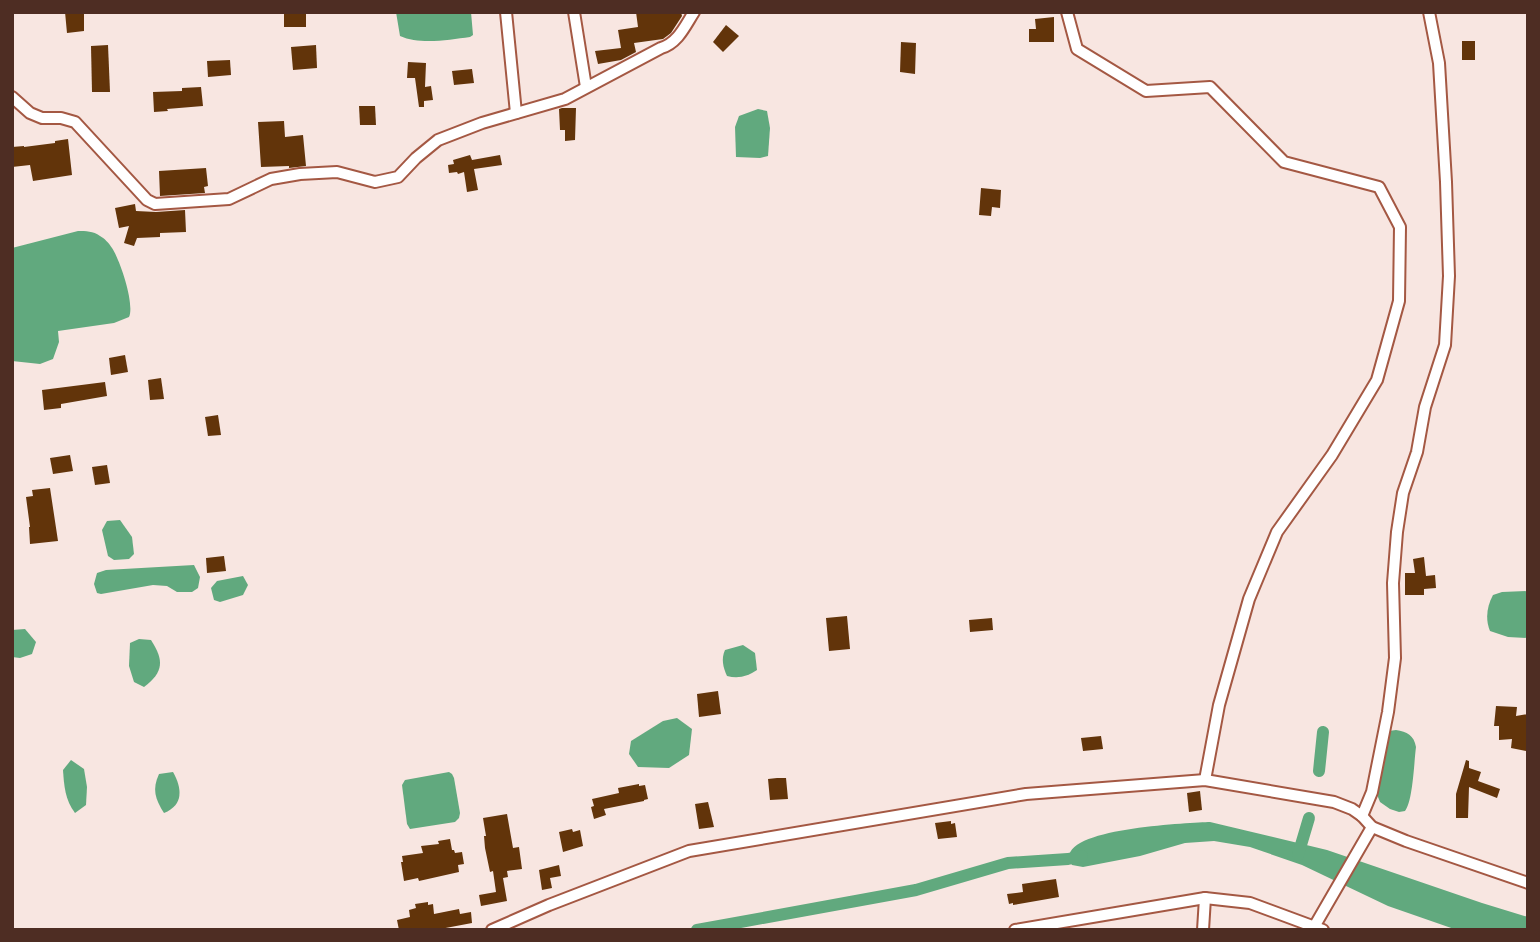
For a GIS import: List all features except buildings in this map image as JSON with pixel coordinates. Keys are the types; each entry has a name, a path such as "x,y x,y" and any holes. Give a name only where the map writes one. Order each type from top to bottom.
{"street":[{"path":"506,12 516,113"},
{"path":"574,12 586,87"},
{"path":"12,97 30,113 42,118 61,118 75,122 147,200 155,204 229,199 271,179 300,174 337,172 375,182 398,177 438,140 482,123 565,99 668,46 679,37 694,12"},
{"path":"1067,12 1077,49 1146,90 1210,87 1284,162 1380,187 1400,227 1399,301 1377,380 1332,455 1276,532 1249,599 1219,705 1205,780"},
{"path":"1362,816 1373,792 1395,658 1393,583 1403,493 1417,452 1425,407 1445,345 1449,276 1446,182 1439,63 1429,12"},
{"path":"492,930 689,851 1026,794 1205,780 1334,802 1352,809 1372,827 1528,883"},
{"path":"1015,930 1205,898 1250,903 1319,928 1372,827"},
{"path":"1203,930 1205,898"}],"shaded area":[{"path":"396,12 471,12 473,35 434,41 408,39 400,36"},
{"path":"758,109 767,111 770,128 768,156 736,157 735,127 739,116"},
{"path":"78,231 97,234 112,248 128,293 129,317 114,323 58,331 59,342 53,359 40,364 12,361 12,248"},
{"path":"120,520 132,537 134,554 129,559 114,560 108,556 102,530 107,521"},
{"path":"194,565 200,577 198,588 192,592 177,592 167,586 153,585 101,594 97,593 94,584 97,573 106,570"},
{"path":"243,576 248,585 243,595 220,602 214,600 211,588 217,581"},
{"path":"1528,591 1528,638 1508,637 1490,631 1487,613 1493,595"},
{"path":"25,629 36,642 32,654 20,658 12,657 12,630"},
{"path":"139,639 151,640 160,660 158,671 144,687 134,682 129,666 130,643"},
{"path":"743,645 755,653 757,670 743,676 727,676 723,663 725,650"},
{"path":"677,718 692,729 689,755 669,768 638,767 629,754 631,741 663,721"},
{"path":"1396,730 1409,735 1416,747 1410,799 1405,811 1399,812 1380,802 1376,792 1389,731"},
{"path":"71,760 84,769 87,787 86,805 75,813 67,798 63,776 63,770"},
{"path":"173,772 178,784 178,801 164,813 157,798 156,784 159,774"},
{"path":"449,772 454,778 459,818 455,822 410,829 402,785 405,780"},
{"path":"1210,822 1327,850 1528,917 1528,930 1457,930 1388,906 1302,865 1250,847 1214,841 1185,843 1140,856 1083,867 1072,865 1070,853 1081,843 1100,835 1151,826"}],"waterway":[{"path":"1319,771 1323,732"},
{"path":"1298,855 1309,818"},
{"path":"697,930 916,890 1008,863 1082,856"}]}
